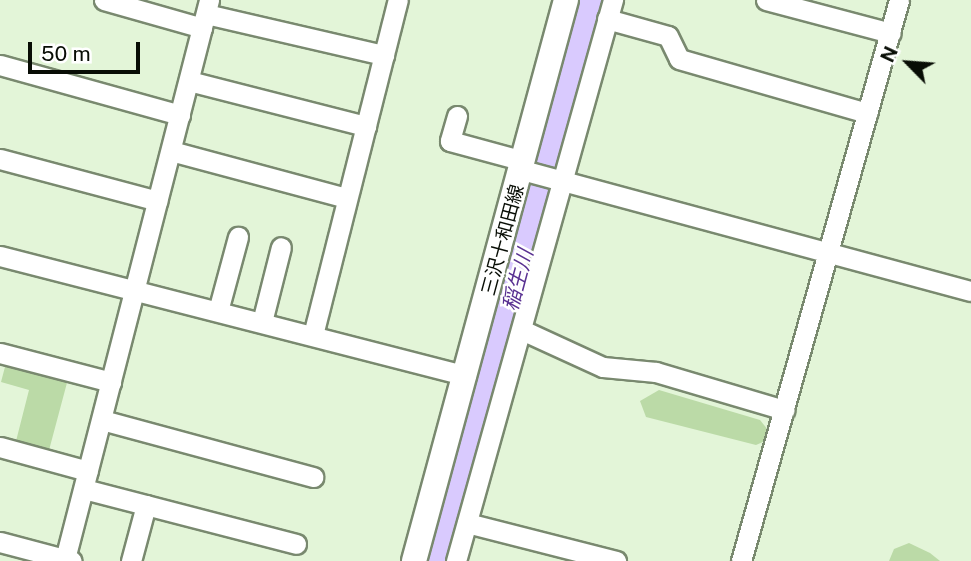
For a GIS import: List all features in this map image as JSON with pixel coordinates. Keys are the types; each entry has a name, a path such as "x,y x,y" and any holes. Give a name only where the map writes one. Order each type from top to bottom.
{"main road":[{"name":"三沢十和田線","path":"414,561 528,168 566,0"}],"street":[{"path":"104,0 206,14 384,55"},
{"path":"313,335 398,0"},
{"path":"456,561 612,0"},
{"path":"766,0 891,33"},
{"path":"741,561 900,0"},
{"path":"0,542 23,555 69,560 86,480 206,14"},
{"path":"607,19 668,36 679,59 867,113"},
{"path":"0,65 180,115"},
{"path":"189,81 366,126"},
{"path":"457,116 450,141 528,168 971,291"},
{"path":"171,151 347,198"},
{"path":"0,159 158,201"},
{"path":"218,312 239,237"},
{"path":"262,322 281,247"},
{"path":"0,256 466,376"},
{"path":"522,330 603,367 656,372 784,410"},
{"path":"0,353 111,382"},
{"path":"102,419 313,477"},
{"path":"0,447 146,505 296,544"},
{"path":"131,561 146,505"},
{"path":"467,523 616,561"}],"green space":[{"path":"6,363 68,379 48,454 15,445 29,390 1,382"},
{"path":"659,390 760,420 768,430 765,441 756,445 646,417 640,401"},
{"path":"909,543 940,561 889,561 894,549"}],"waterway":[{"name":"稲生川","path":"442,561 593,0"}]}
